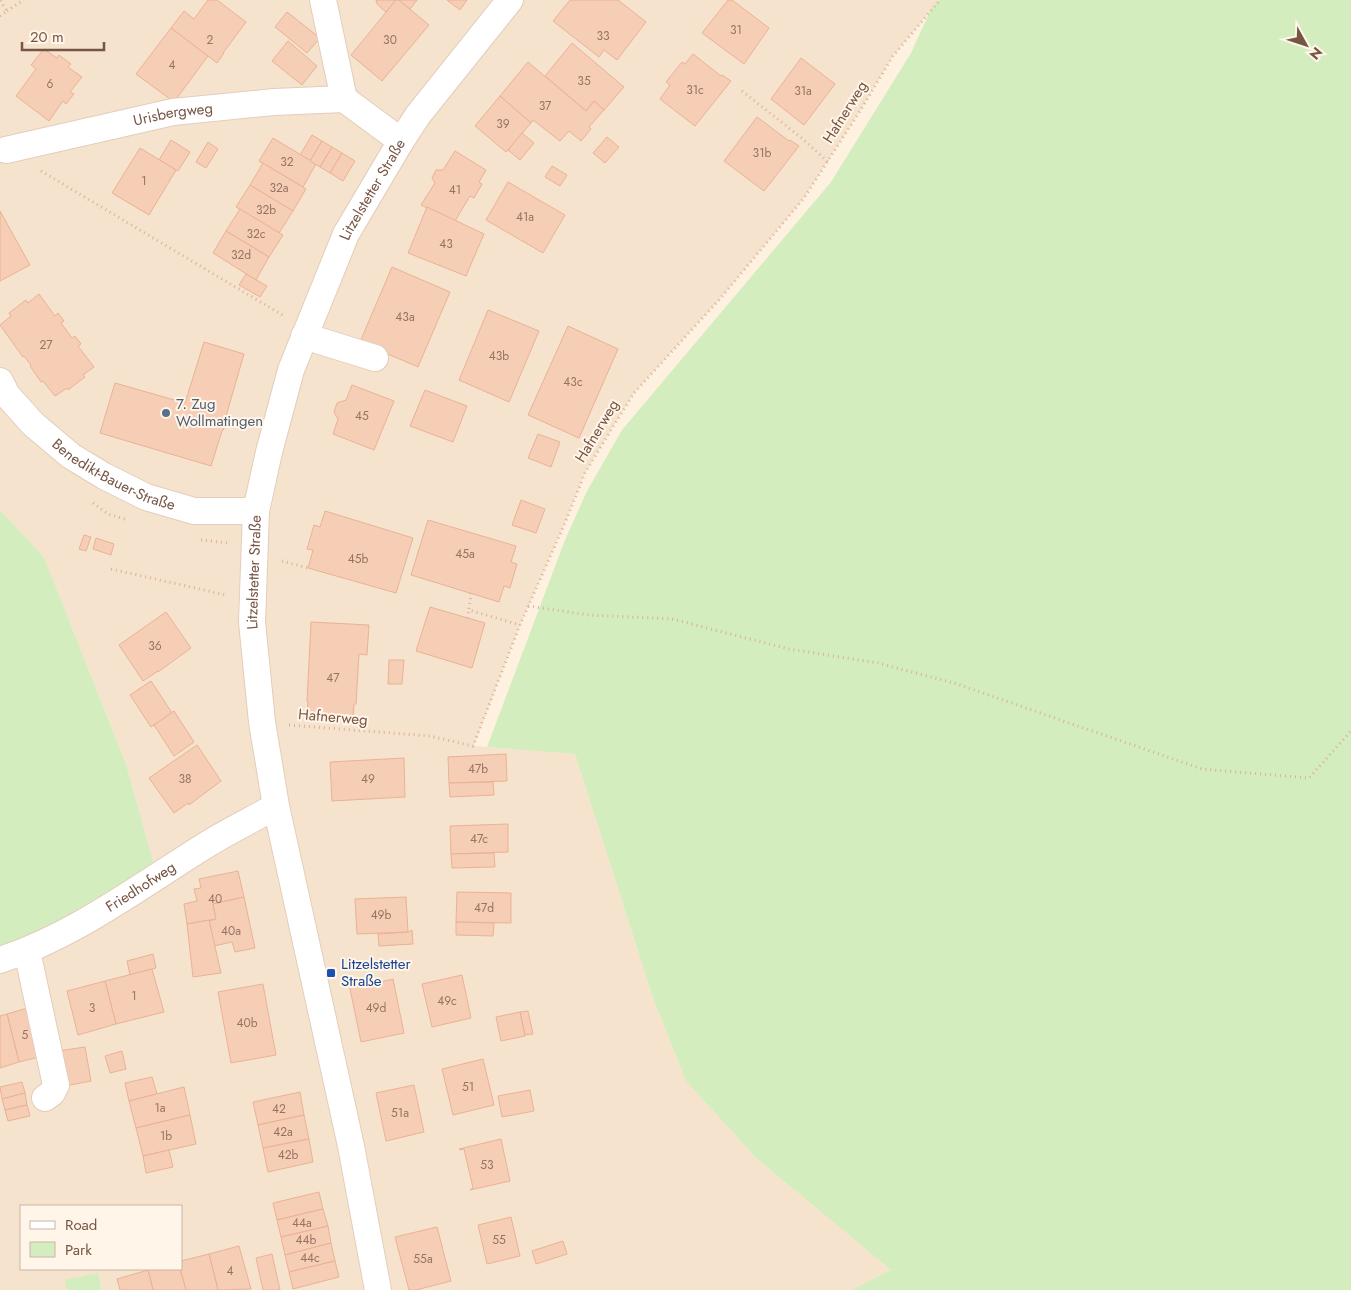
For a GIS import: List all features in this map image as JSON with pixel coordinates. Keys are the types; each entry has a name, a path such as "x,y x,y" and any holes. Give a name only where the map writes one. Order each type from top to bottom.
{"street":[{"path":"323,0 344,99 401,141"},
{"name":"Litzelstetter Straße","path":"376,1289 351,1146 276,806 262,722 252,622 256,512 286,388 305,333 346,234 401,141 430,99 510,0"},
{"name":"Urisbergweg","path":"6,150 174,112 274,102 344,99"},
{"path":"305,333 375,358"},
{"name":"Benedikt-Bauer-Straße","path":"0,381 7,395 33,424 71,456 104,476 146,497 194,511 256,512"},
{"name":"Friedhofweg","path":"0,960 27,951 95,916 205,845 276,806"},
{"path":"27,951 56,1085 52,1094 45,1098"}],"path":[{"path":"0,0 7,11"},
{"path":"0,16 23,0"},
{"name":"Hafnerweg","path":"262,722 430,736 473,746 520,625 585,473 634,393 680,345 759,254 804,198 893,56 940,0"},
{"path":"742,91 803,139 828,162"},
{"path":"6,150 305,333"},
{"path":"111,569 253,602"},
{"path":"467,618 471,593"},
{"path":"528,606 589,615 672,619 789,649 878,664 954,683 1202,769 1309,778 1351,731"},
{"path":"469,610 520,625"}],"shaded area":[{"path":"0,0 940,0 893,56 804,198 719,300 634,393 585,473 520,625 474,746 575,754 653,998 686,1081 756,1158 891,1270 851,1290 0,1290 0,960 154,865 126,764 44,557 0,510"}],"green space":[{"path":"940,0 1351,0 1351,1290 851,1290 891,1270 756,1158 686,1081 653,998 575,754 487,747 565,540 587,491 622,430 831,182 911,53 932,7"},
{"path":"0,510 44,557 126,764 154,865 0,960"},
{"path":"98,1273 101,1290 67,1290 65,1280"}],"building":[{"path":"208,0 217,0 246,22 217,63 171,28 184,11 194,19"},
{"path":"376,0 396,0 386,12 377,4"},
{"path":"396,0 399,0 429,25 382,81 351,55"},
{"path":"399,0 417,0 410,9"},
{"path":"447,0 467,0 460,10"},
{"path":"570,0 618,0 646,22 617,60 604,50 599,57 553,21"},
{"path":"728,0 732,0 769,28 744,64 702,33"},
{"path":"287,12 320,38 307,53 275,27"},
{"path":"171,28 208,56 174,102 136,74"},
{"path":"288,41 317,66 302,85 272,61"},
{"path":"572,43 624,87 604,110 594,101 586,111 545,76"},
{"path":"44,49 57,58 59,55 71,64 68,67 82,77 70,92 74,94 66,104 63,101 49,121 16,96 36,69 31,65"},
{"path":"693,54 721,76 731,81 695,126 660,99 670,85 666,82 682,62 685,64"},
{"path":"801,58 835,84 804,125 771,99"},
{"path":"528,62 586,111 594,101 604,110 589,127 591,129 581,141 569,131 560,141 533,120 531,123 500,96"},
{"path":"500,96 531,123 506,152 475,126"},
{"path":"757,117 789,141 799,146 764,191 724,161"},
{"path":"522,133 534,143 520,160 508,150"},
{"path":"312,135 322,141 310,161 300,155"},
{"path":"607,137 619,147 605,163 593,153"},
{"path":"273,138 316,164 303,187 259,161"},
{"path":"171,140 190,152 178,171 159,160"},
{"path":"322,141 332,147 320,167 310,161"},
{"path":"208,142 218,149 206,168 196,162"},
{"path":"332,147 342,153 330,173 320,167"},
{"path":"140,148 176,170 149,215 112,193"},
{"path":"455,151 486,170 479,182 482,184 474,198 470,196 455,221 421,205 435,183 432,178 436,170 443,170"},
{"path":"342,153 355,161 343,181 330,173"},
{"path":"263,163 306,189 293,211 250,185"},
{"path":"552,166 567,175 560,186 545,177"},
{"path":"508,182 565,215 543,253 486,220"},
{"path":"250,185 293,211 279,233 236,207"},
{"path":"427,207 484,234 466,276 408,253"},
{"path":"240,209 283,235 269,257 226,231"},
{"path":"0,211 30,265 0,281"},
{"path":"226,231 269,257 256,280 213,253"},
{"path":"392,267 450,292 418,367 360,342"},
{"path":"246,274 267,286 260,297 239,285"},
{"path":"39,294 55,316 58,313 64,321 61,323 72,338 75,336 81,344 78,346 94,367 83,375 85,377 68,390 67,388 55,396 43,381 41,382 31,365 0,325 11,316 9,313 26,300 28,303"},
{"path":"488,310 539,331 509,402 459,380"},
{"path":"568,326 618,349 579,438 528,415"},
{"name":"7. Zug Wollmatingen","path":"204,342 244,354 224,423 224,429 211,466 100,433 115,383 185,403"},
{"path":"352,385 394,401 374,450 333,434 338,419 334,412 337,403 346,400"},
{"path":"425,390 467,406 453,442 410,426"},
{"path":"538,434 560,442 551,467 528,458"},
{"path":"521,500 545,509 536,533 512,525"},
{"path":"325,511 413,538 396,593 308,568 313,550 307,549 314,525 320,527"},
{"path":"428,520 516,546 511,562 517,564 510,588 504,586 499,602 411,575"},
{"path":"84,535 91,537 86,551 79,549"},
{"path":"96,538 114,544 111,555 93,549"},
{"path":"430,607 485,623 472,668 416,651"},
{"path":"166,612 191,648 143,681 119,645"},
{"path":"311,622 369,625 367,655 359,654 356,704 354,704 353,718 307,715"},
{"path":"389,660 404,660 402,684 388,684"},
{"path":"151,681 172,713 151,727 130,695"},
{"path":"174,711 194,742 174,756 154,725"},
{"path":"197,745 221,781 189,805 188,803 174,813 149,778"},
{"path":"506,754 507,781 449,783 448,757"},
{"path":"404,758 405,797 332,801 330,762"},
{"path":"493,782 494,795 450,797 449,783"},
{"path":"508,824 508,852 451,854 450,826"},
{"path":"494,853 495,867 452,868 451,854"},
{"path":"238,871 244,897 213,904 216,919 187,924 184,904 197,901 194,889 201,888 199,879"},
{"path":"457,892 511,893 511,923 456,922"},
{"path":"244,897 255,948 235,952 232,942 214,946 209,921 216,919 213,904"},
{"path":"406,897 408,932 357,934 355,899"},
{"path":"209,920 221,973 193,977 187,924"},
{"path":"456,922 494,923 493,936 456,935"},
{"path":"412,930 413,944 379,946 378,934 408,932"},
{"path":"153,954 156,968 130,975 127,961"},
{"path":"152,969 164,1012 116,1024 105,981"},
{"path":"462,975 471,1018 432,1027 422,984"},
{"path":"371,979 372,984 393,979 404,1033 361,1042 349,984"},
{"path":"105,981 116,1024 78,1035 67,991"},
{"path":"263,984 276,1055 231,1063 218,992"},
{"path":"31,1007 43,1056 19,1062 7,1014"},
{"path":"528,1011 533,1034 525,1035 520,1012"},
{"path":"520,1012 525,1036 501,1041 496,1017"},
{"path":"7,1014 19,1062 0,1068 0,1016"},
{"path":"85,1047 91,1081 65,1086 58,1051"},
{"path":"122,1051 126,1069 110,1073 105,1056"},
{"path":"483,1059 494,1105 453,1115 442,1069"},
{"path":"152,1077 157,1094 129,1101 125,1083"},
{"path":"22,1082 25,1093 2,1099 0,1087"},
{"path":"414,1085 424,1132 386,1141 376,1093"},
{"path":"184,1087 190,1115 136,1128 129,1101"},
{"path":"530,1090 534,1111 502,1117 498,1096"},
{"path":"300,1092 304,1115 258,1125 253,1102"},
{"path":"25,1093 27,1105 5,1110 2,1099"},
{"path":"27,1105 30,1116 8,1121 5,1110"},
{"path":"190,1115 196,1144 143,1156 136,1128"},
{"path":"304,1115 309,1139 263,1148 258,1125"},
{"path":"309,1139 313,1162 268,1172 263,1148"},
{"path":"501,1139 510,1181 470,1190 473,1188 464,1149 459,1149"},
{"path":"169,1150 173,1167 146,1173 143,1156"},
{"path":"319,1192 323,1209 277,1220 273,1203"},
{"path":"323,1209 328,1226 281,1237 277,1220"},
{"path":"511,1217 520,1256 487,1264 478,1225"},
{"path":"328,1226 331,1243 285,1255 281,1237"},
{"path":"437,1227 451,1281 409,1290 395,1237"},
{"path":"563,1241 567,1254 536,1264 532,1251"},
{"path":"331,1243 335,1261 289,1272 285,1255"},
{"path":"239,1246 251,1289 218,1290 209,1254"},
{"path":"209,1254 218,1290 186,1290 180,1270 182,1270 182,1261"},
{"path":"272,1254 280,1290 263,1290 256,1258"},
{"path":"335,1261 339,1277 293,1289 289,1272"},
{"path":"148,1270 180,1270 186,1290 153,1290"},
{"path":"148,1270 153,1290 120,1290 117,1279"}],"place":[{"name":"7. Zug Wollmatingen","path":"166,413"},
{"name":"Litzelstetter Straße","path":"331,973"}]}
